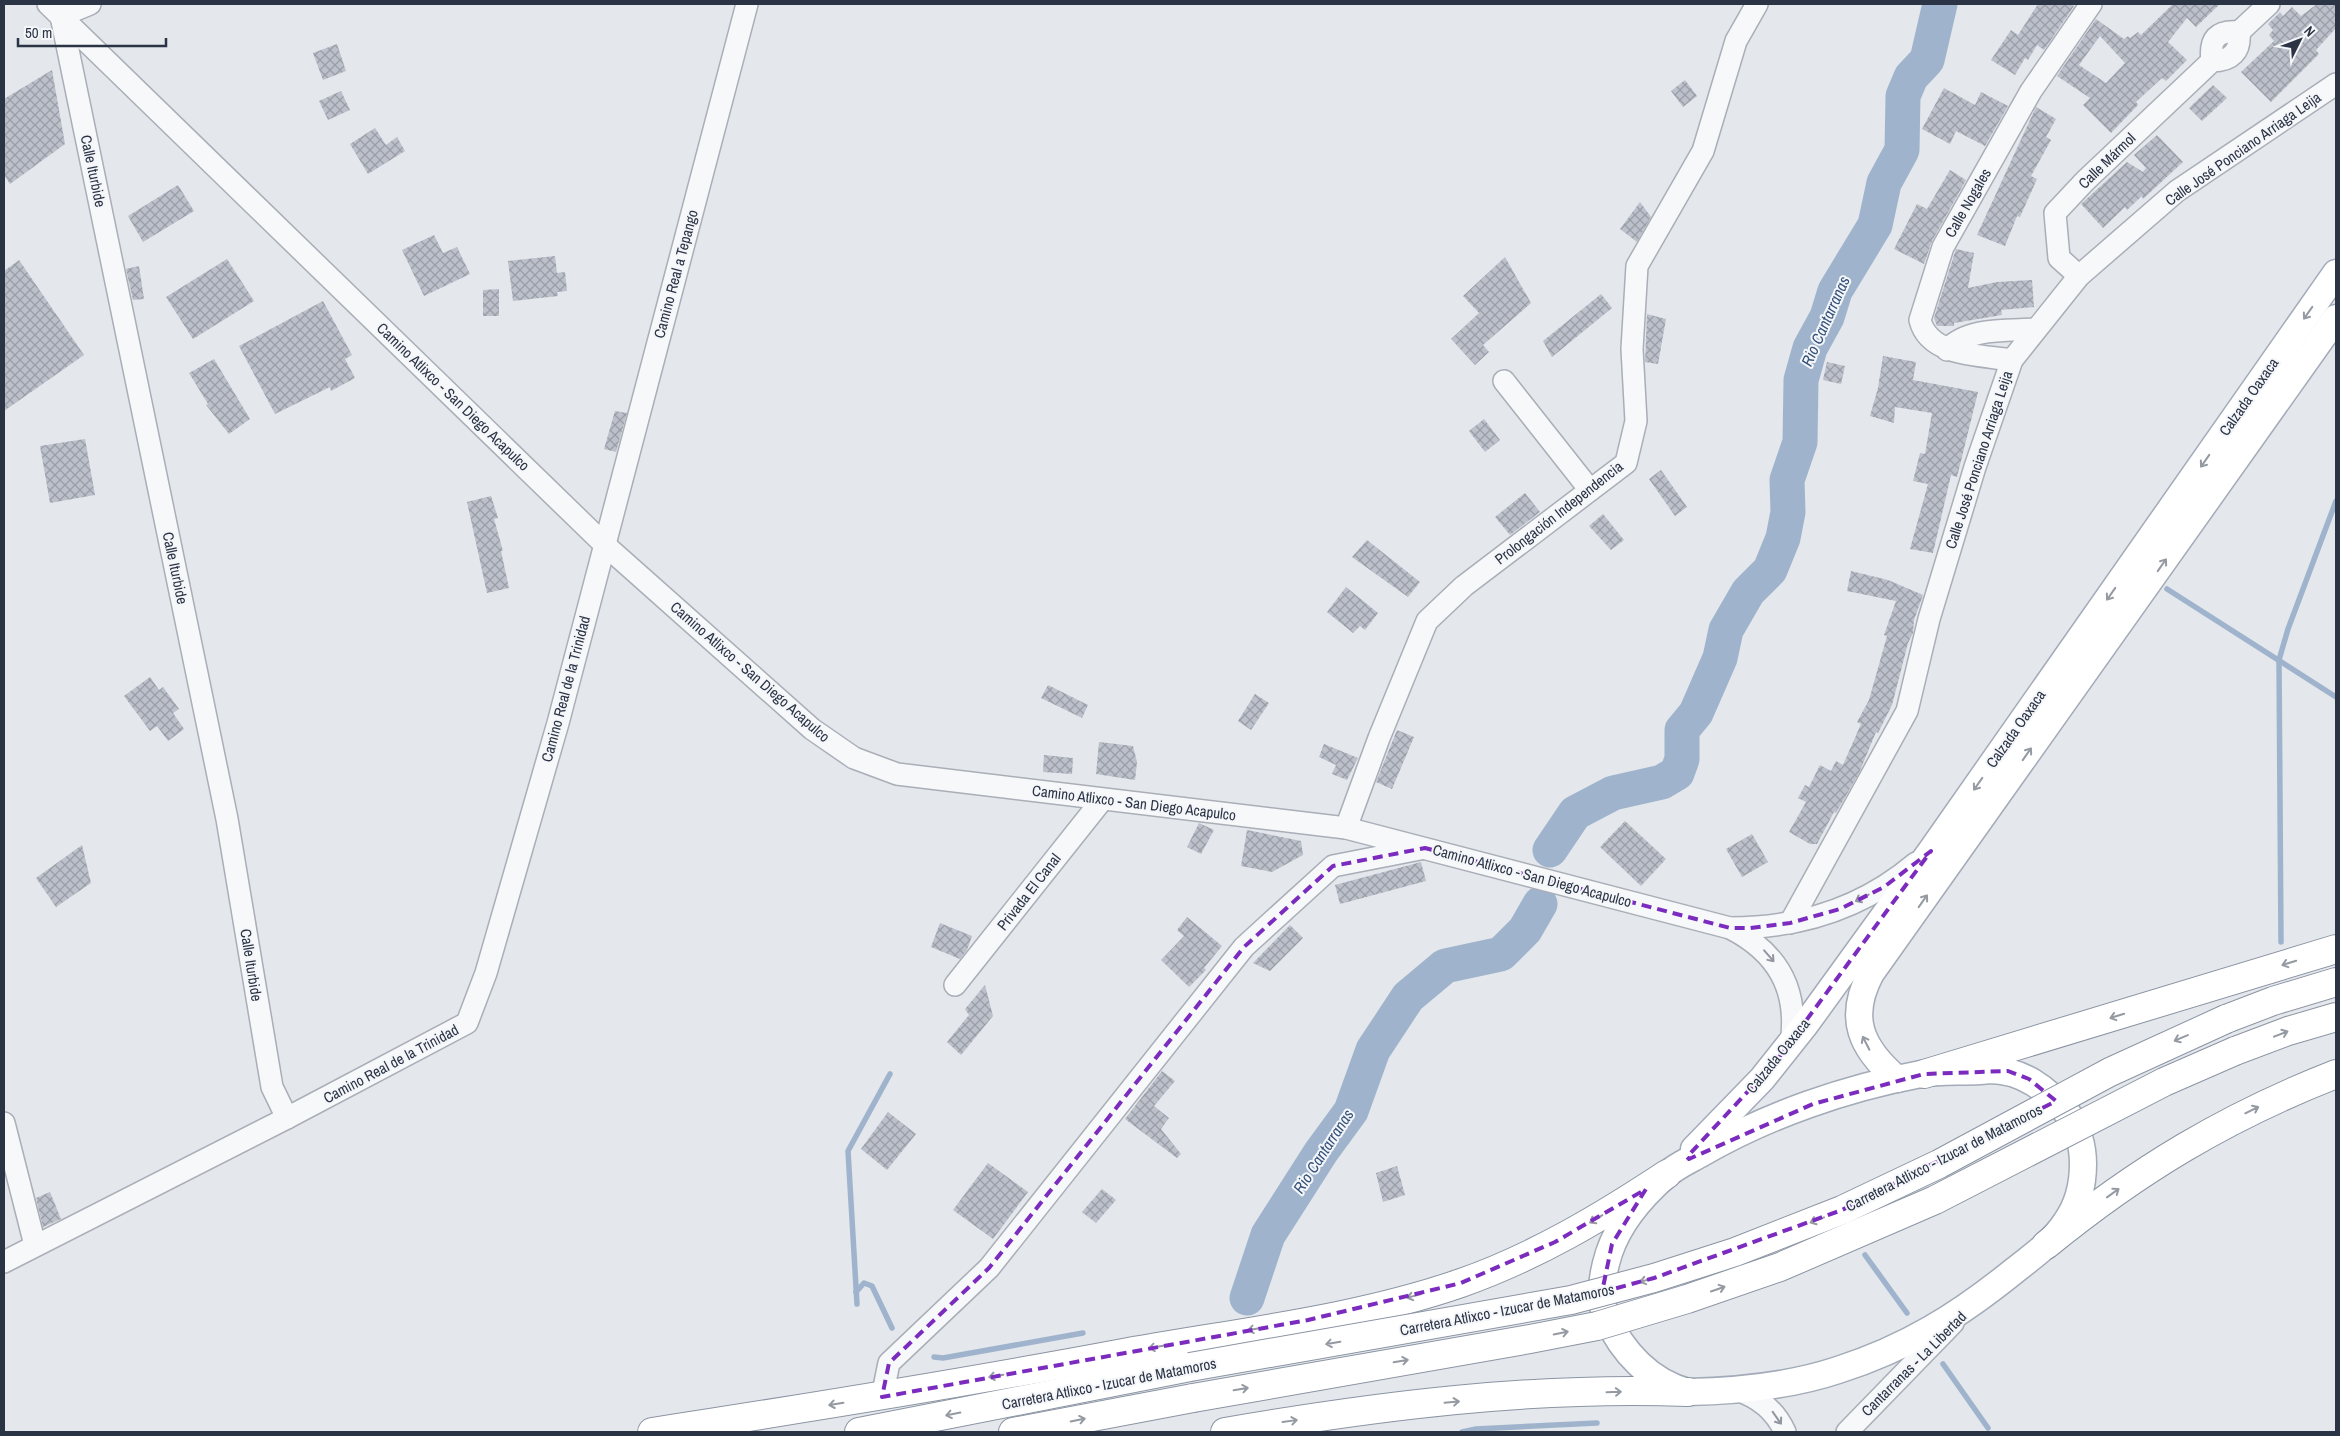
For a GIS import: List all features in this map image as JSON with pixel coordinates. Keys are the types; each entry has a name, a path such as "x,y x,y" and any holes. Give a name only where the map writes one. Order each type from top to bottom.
{"highway":[{"path":"1924,1074 2336,949"},
{"name":"Carretera Atlixco - Izucar de Matamoros","path":"860,1432 1190,1368 1571,1300 1654,1278 1735,1252 1842,1210 1939,1164 2110,1072 2172,1042 2273,1001 2336,982"},
{"name":"Carretera Atlixco - Izucar de Matamoros","path":"1013,1432 1597,1326 1687,1300 1780,1267 1935,1200 2164,1082 2235,1051 2288,1031 2336,1017"},
{"path":"2046,1245 2131,1180 2200,1137 2265,1104 2336,1074"},
{"path":"652,1432 882,1397 1351,1312 1461,1283 1563,1238 1672,1171"},
{"path":"1225,1432 1351,1412 1488,1398 1574,1393 1688,1392"}],"main road":[{"name":"Calzada Oaxaca","path":"1688,1392 1667,1386 1645,1370 1617,1337 1603,1309 1603,1276 1612,1244 1630,1213 1762,1078 1791,1043 1931,850 2336,274"},
{"name":"Calzada Oaxaca","path":"1897,1079 1877,1062 1864,1041 1860,1027 1860,999 1871,973 2336,318"},
{"path":"1672,1171 1731,1138 1771,1119 1813,1104 1897,1079 1924,1074 2008,1071 2029,1079 2045,1090 2070,1117 2081,1144 2083,1159 2081,1183 2075,1206 2067,1220 2046,1245 1982,1296 1933,1330 1872,1359 1799,1380 1736,1390 1688,1392"}],"street":[{"path":"55,10 90,4"},
{"name":"Camino Real a Tepango","path":"605,545 747,4"},
{"name":"Prolongación Independencia","path":"1346,828 1379,738 1427,621 1464,586 1626,463 1636,421 1632,349 1638,266 1703,151 1736,41 1757,4"},
{"name":"Calle Nogales","path":"1947,350 1923,330 1920,320 1943,247 2031,91 2091,4"},
{"name":"Calle Mármol","path":"2079,276 2059,258 2055,213 2085,181 2212,61 2224,61 2235,55 2240,44 2239,32 2269,4"},
{"name":"Camino Atlixco - San Diego Acapulco","path":"55,10 605,545 812,729 854,758 897,774 1346,828 1730,928 1759,946 1781,972 1789,992 1793,1014 1791,1043"},
{"name":"Calle Iturbide","path":"55,10 227,819 272,1087 287,1118"},
{"name":"Calle José Ponciano Arriaga Leija","path":"1790,923 1907,710 1929,619 1975,467 2012,360 2079,276 2177,191 2336,84"},
{"path":"1947,350 1955,341 1988,331 2036,330"},
{"path":"1947,350 2012,360"},
{"path":"1504,382 1590,490"},
{"name":"Camino Real de la Trinidad","path":"4,1262 287,1118 467,1023 486,973 558,723 605,545"},
{"name":"Privada El Canal","path":"956,985 1102,800"},
{"name":"Camino Atlixco - San Diego Acapulco","path":"1730,928 1790,923 1815,918 1862,899 1908,870 1931,850"},
{"path":"882,1397 889,1363 989,1268 1244,947 1333,866 1435,851"},
{"path":"4,1124 35,1245"},
{"name":"Cantarranas - La Libertad","path":"1847,1432 1922,1353 1982,1296"},
{"path":"1736,1390 1757,1398 1774,1414 1785,1432"}],"highlighted area":[{"path":"1425,848 1730,928 1750,928 1790,923 1840,909 1884,887 1931,851 1777,1060 1687,1157 1689,1159 1813,1104 1924,1074 2008,1071 2029,1079 2056,1101 1842,1210 1654,1278 1602,1292 1612,1244 1646,1189 1555,1242 1461,1283 1308,1320 882,1397 889,1363 989,1268 1244,947 1333,866"}],"building":[{"path":"2038,4 2071,4 2074,6 2044,50 2037,45 2028,60 2025,58 2015,75 1991,60 2011,30 2018,35"},
{"path":"2173,4 2220,4 2196,27 2187,18 2168,42 2187,60 2166,81 2162,78 2136,102 2138,105 2111,133 2083,105 2090,98 2057,76 2096,19 2124,39 2128,36 2130,38 2138,32 2141,35","holes":["2100,36 2125,63 2106,83 2079,65"]},
{"path":"2317,4 2336,4 2336,28 2316,50 2319,54 2271,102 2241,72 2274,41 2269,35 2273,30 2268,24 2280,12 2283,16 2292,7 2301,16"},
{"path":"337,44 346,71 323,80 313,53"},
{"path":"52,70 65,144 10,184 4,175 4,99"},
{"path":"1685,80 1697,96 1683,107 1671,91"},
{"path":"2213,85 2227,98 2202,121 2189,108"},
{"path":"1944,88 1975,105 1981,92 2008,106 1985,146 1956,131 1950,144 1922,129"},
{"path":"341,91 350,110 328,120 319,101"},
{"path":"2036,107 2056,119 2046,137 2051,140 2031,176 2037,179 2020,217 2017,216 2005,246 1977,235"},
{"path":"375,128 386,145 397,137 405,151 368,174 350,144"},
{"path":"2157,135 2183,162 2143,199 2142,196 2127,210 2125,207 2103,228 2081,204 2127,162 2143,172 2146,168 2134,155"},
{"path":"1950,170 1966,180 1932,241 1924,264 1894,249 1917,204 1927,209"},
{"path":"178,185 194,211 143,242 128,216"},
{"path":"1640,202 1651,217 1637,242 1620,229"},
{"path":"434,235 443,253 457,247 470,274 424,296 402,250"},
{"path":"1956,249 1974,253 1968,288 1997,282 2032,280 2034,307 2001,310 2002,315 1954,323 1954,326 1937,326 1934,318"},
{"path":"555,256 557,273 565,272 567,291 557,292 558,296 513,301 508,261"},
{"path":"1505,257 1531,303 1483,345 1489,352 1475,365 1451,339 1479,313 1463,296"},
{"path":"227,259 254,301 193,339 166,297"},
{"path":"19,260 84,355 4,411 4,271"},
{"path":"139,266 144,299 133,300 126,269"},
{"path":"499,289 499,316 483,316 483,290"},
{"path":"1601,294 1612,308 1552,357 1543,341"},
{"path":"323,301 352,355 345,359 355,378 331,391 330,387 275,414 239,346"},
{"path":"1647,314 1666,319 1658,364 1645,362"},
{"path":"1883,356 1916,362 1913,380 1978,392 1957,477 1951,475 1933,553 1910,549 1928,484 1913,481 1920,453 1925,454 1932,413 1895,407 1894,423 1870,416 1878,388"},
{"path":"214,359 250,419 229,434 206,405 208,404 189,373"},
{"path":"1827,362 1845,366 1841,384 1823,380"},
{"path":"615,411 627,413 616,452 604,449"},
{"path":"1484,419 1500,440 1485,452 1469,431"},
{"path":"85,439 95,495 50,503 40,446"},
{"path":"1661,470 1687,507 1675,516 1649,479"},
{"path":"1525,493 1540,512 1510,535 1495,517"},
{"path":"491,496 498,518 494,519 503,551 501,551 509,588 487,593 467,502"},
{"path":"1603,514 1624,540 1611,550 1589,526"},
{"path":"1367,540 1420,582 1408,597 1352,557"},
{"path":"1851,571 1888,580 1923,595 1914,620 1913,633 1908,643 1892,705 1878,733 1876,732 1859,773 1836,813 1834,812 1817,844 1810,844 1789,832 1806,802 1798,798 1805,785 1809,787 1820,765 1831,771 1836,761 1843,765 1861,724 1857,722 1869,700 1887,636 1884,635 1896,601 1847,591"},
{"path":"1346,587 1378,613 1365,630 1360,626 1353,633 1327,612"},
{"path":"150,677 159,690 163,687 179,709 173,713 184,729 168,741 157,726 150,731 124,696"},
{"path":"1048,685 1088,705 1082,718 1041,698"},
{"path":"1255,694 1269,703 1251,730 1238,721"},
{"path":"1397,730 1414,737 1392,789 1376,782"},
{"path":"1099,742 1133,746 1137,762 1135,780 1096,774"},
{"path":"1324,744 1358,758 1347,780 1332,774 1336,765 1319,757"},
{"path":"1044,755 1073,758 1072,774 1043,772"},
{"path":"1625,821 1666,859 1641,886 1600,847"},
{"path":"1199,823 1214,830 1201,854 1187,847"},
{"path":"1247,830 1301,841 1303,855 1272,872 1241,866"},
{"path":"1752,834 1768,862 1742,877 1726,849"},
{"path":"82,845 91,883 56,907 36,878"},
{"path":"1421,862 1426,881 1340,904 1335,885"},
{"path":"1187,917 1222,946 1204,968 1206,970 1189,987 1161,960 1184,936 1177,930"},
{"path":"940,923 972,936 967,950 960,959 931,947"},
{"path":"1290,925 1303,938 1270,971 1253,963"},
{"path":"985,985 993,1016 961,1055 947,1042 969,1015 965,1009"},
{"path":"1162,1071 1175,1081 1154,1106 1169,1118 1161,1129 1181,1154 1177,1158 1125,1119"},
{"path":"888,1112 916,1134 887,1170 861,1149"},
{"path":"988,1163 1028,1192 993,1239 953,1210"},
{"path":"1397,1166 1405,1195 1383,1202 1376,1173"},
{"path":"1102,1189 1116,1200 1096,1223 1082,1212"},
{"path":"50,1192 61,1219 43,1227 36,1198"}],"waterway":[{"name":"Rio Cantarranas","path":"1550,850 1575,813 1613,793 1662,782 1677,773 1682,759 1682,730 1696,713 1720,658 1726,630 1748,592 1770,570 1783,538 1788,512 1787,480 1800,442 1801,380 1810,348 1827,317 1835,291 1875,225 1884,183 1902,150 1903,96 1911,77 1927,60 1940,4"},
{"path":"2281,942 2279,660 2288,629 2336,501"},
{"path":"2167,589 2336,697"},
{"name":"Rio Cantarranas","path":"1247,1298 1268,1235 1321,1152 1351,1111 1373,1050 1408,997 1445,966 1501,954 1525,930 1540,904"},
{"path":"857,1304 848,1151 890,1074"},
{"path":"1865,1255 1907,1313"},
{"path":"856,1292 864,1283 872,1286 892,1328"},
{"path":"934,1357 943,1358 1083,1333"},
{"path":"1943,1364 1988,1428"},
{"path":"1462,1432 1476,1429 1597,1423"}]}
